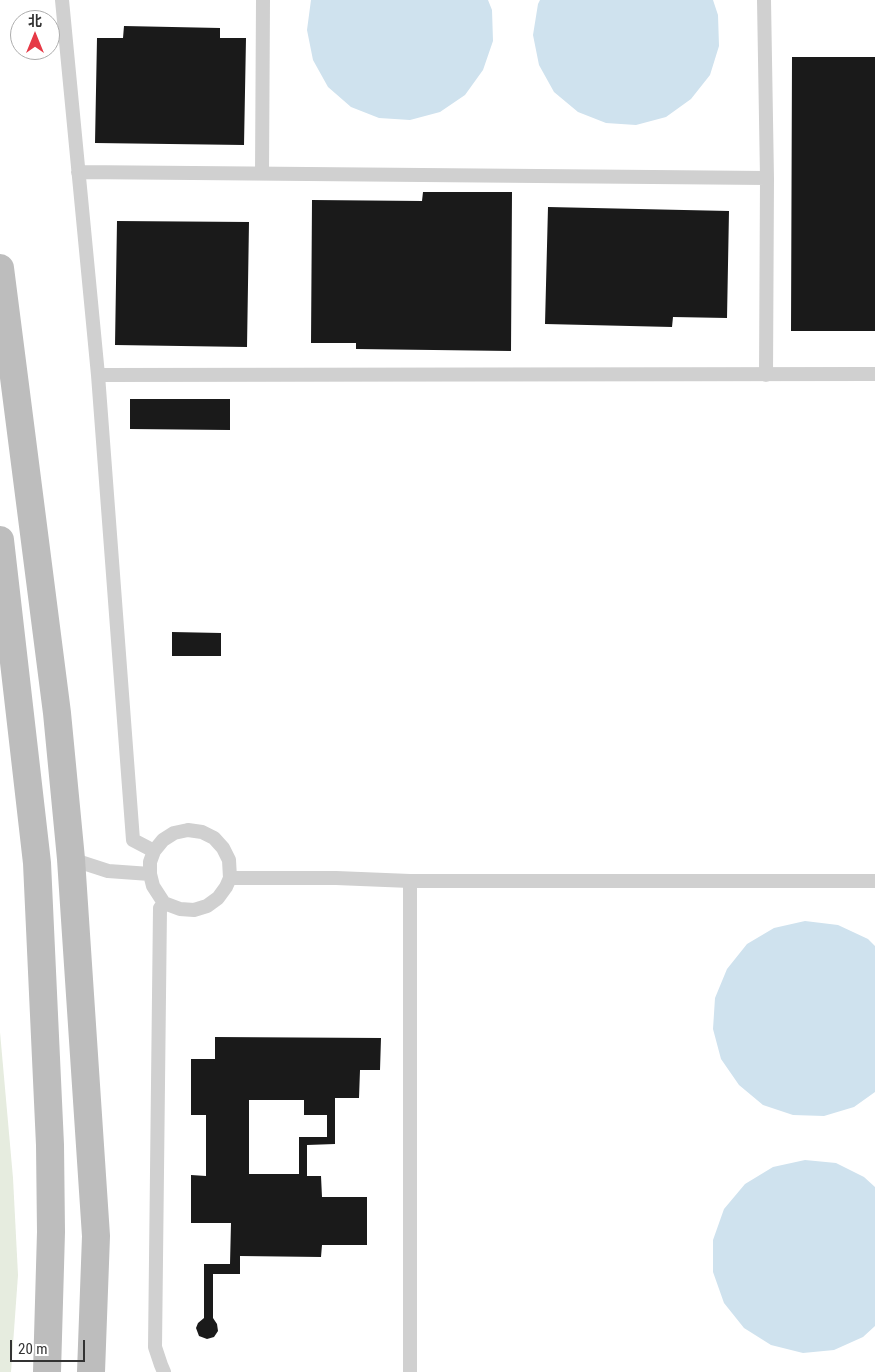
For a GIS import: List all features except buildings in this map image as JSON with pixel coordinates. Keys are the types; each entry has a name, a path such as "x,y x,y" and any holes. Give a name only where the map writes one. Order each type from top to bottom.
{"main road":[{"path":"0,268 57,713 71,859 96,1236 90,1372"},
{"path":"0,540 36,863 50,1145 51,1232 47,1372"}],"lane":[{"path":"62,0 98,375 133,840 154,851"},
{"path":"262,173 263,0"},
{"path":"764,0 767,178 766,375"},
{"path":"78,172 767,178"},
{"path":"98,375 875,374"},
{"path":"188,830 202,832 214,838 223,848 229,860 230,878 218,898 207,906 194,910 180,909 164,903 153,886 150,862 154,851 163,840 174,833 188,830"},
{"path":"71,859 108,871 150,874"},
{"path":"230,878 875,881"},
{"path":"410,880 410,1372"},
{"path":"164,903 160,908 155,1347 164,1372"}],"shaded area":[{"path":"0,1032 13,1178 18,1275 11,1372 0,1372"}],"water":[{"path":"311,0 488,0 492,10 493,41 483,70 465,95 440,112 410,120 379,118 351,107 328,87 313,60 307,30"},
{"path":"540,0 713,0 718,15 719,46 710,75 691,99 666,117 636,125 606,123 578,112 554,92 539,65 533,35"},
{"path":"805,921 838,925 868,939 875,946 875,1092 854,1107 824,1116 793,1115 763,1105 739,1085 721,1059 713,1029 715,998 727,969 747,944 774,928"},
{"path":"805,1160 836,1163 864,1177 875,1187 875,1326 863,1337 834,1350 803,1353 771,1345 744,1328 724,1303 713,1272 713,1240 724,1209 745,1184 773,1167"}]}
